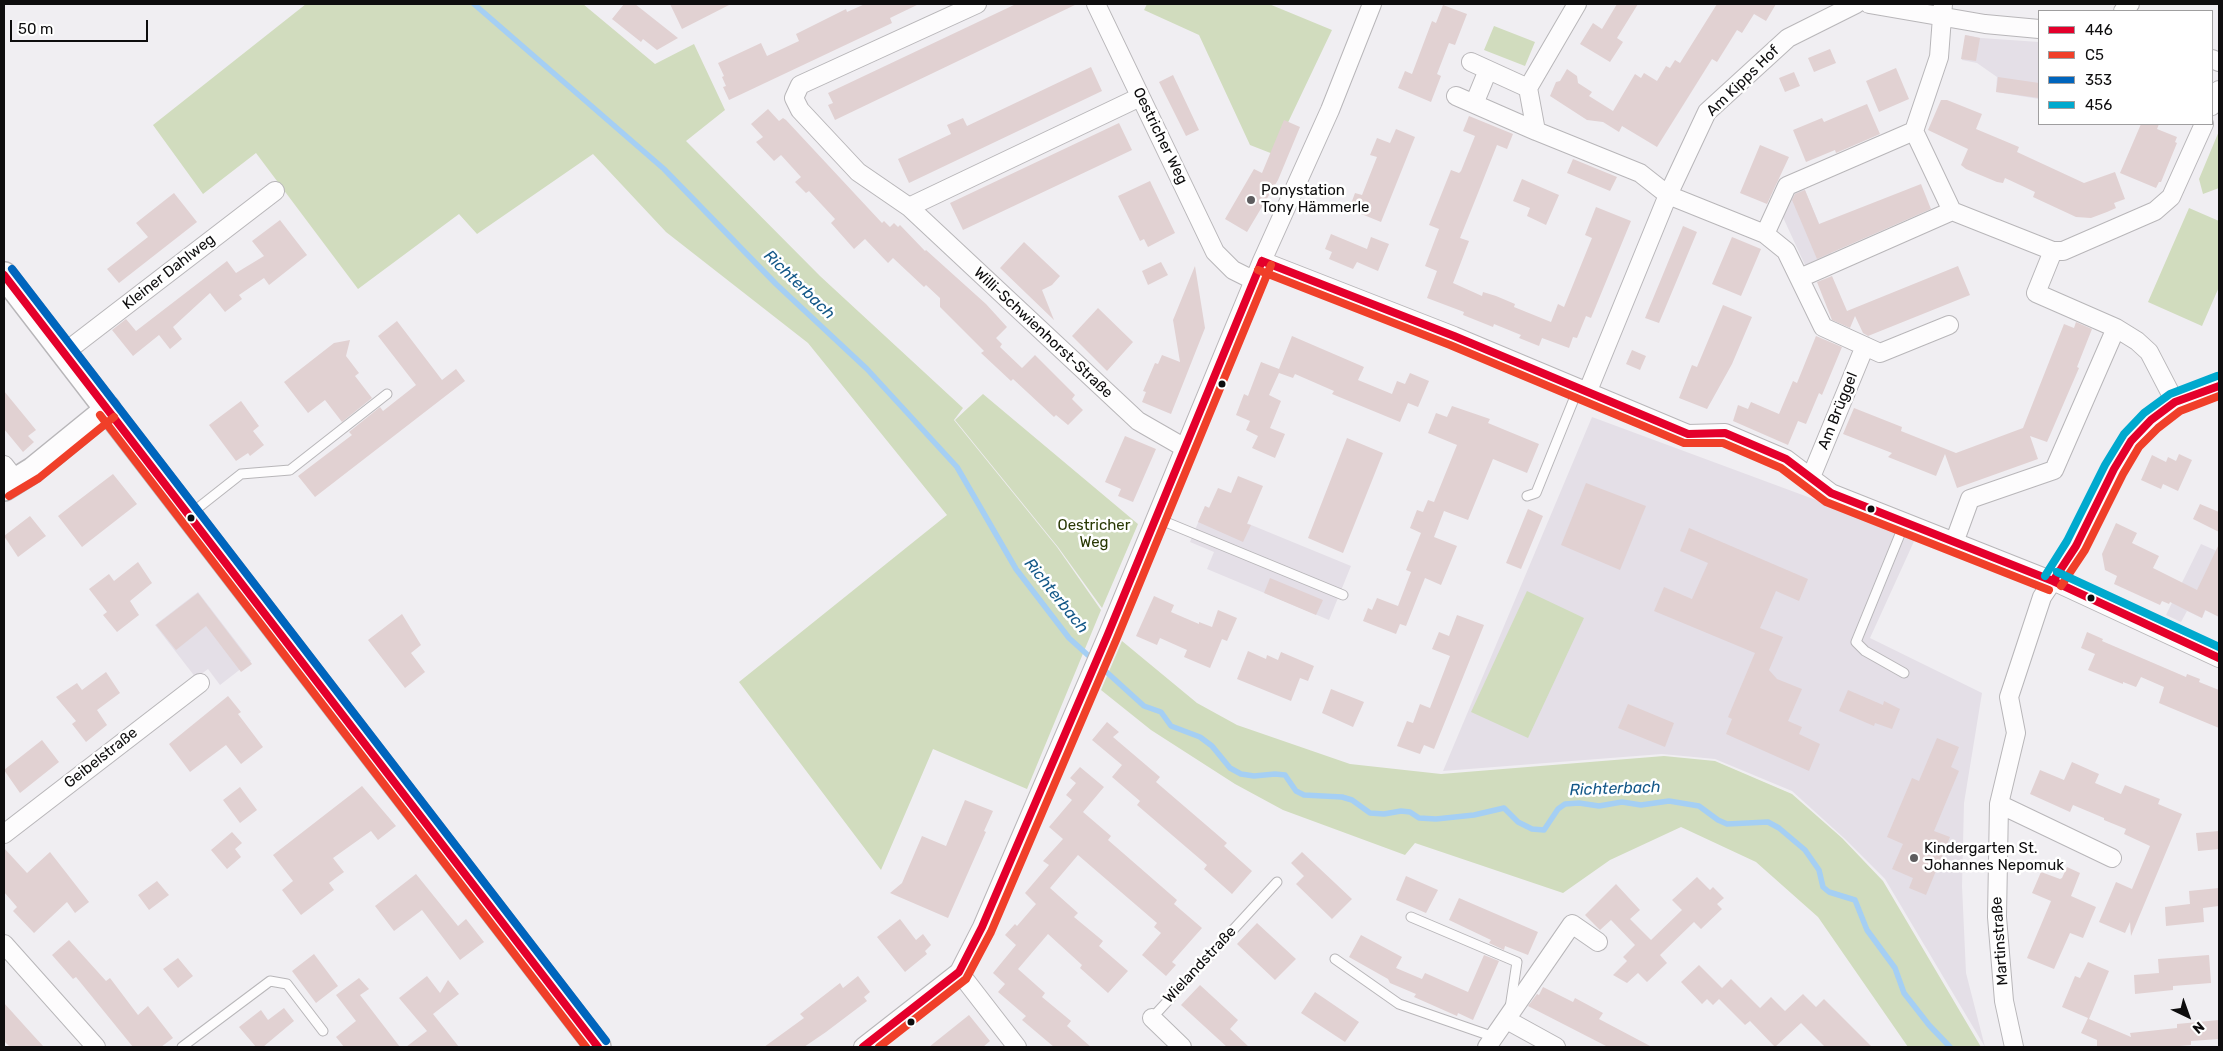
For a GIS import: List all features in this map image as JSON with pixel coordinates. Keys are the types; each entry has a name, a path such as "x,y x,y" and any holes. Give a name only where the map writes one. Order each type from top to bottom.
{"main road":[{"path":"4,275 598,1047"},
{"path":"7,477 33,470 108,409"}],"street":[{"name":"Willi-Schwienhorst-Straße","path":"977,4 800,85 794,98 800,110 858,172 909,207 1138,421 1185,448"},
{"name":"Oestricher Weg","path":"1096,4 1215,252 1233,270 1254,280"},
{"path":"864,1047 959,972 996,897 1091,675 1262,260 1330,110 1372,4"},
{"path":"1536,131 1528,88 1577,4"},
{"name":"Am Kipps Hof","path":"1583,391 1668,195 1707,112 1788,38 1856,4"},
{"path":"1869,4 1943,9 1985,24 2038,29"},
{"path":"1943,9 1939,57 1914,132 1952,212 2053,250 2063,251 2155,211 2170,197 2204,125"},
{"path":"1471,62 1528,88"},
{"path":"1474,104 1488,70"},
{"path":"2213,104 2219,90"},
{"path":"909,207 1140,96"},
{"path":"1456,96 1640,173 1668,195 1765,234 1786,251 1824,327 1880,353 1949,325"},
{"path":"1765,234 1787,186 1914,132"},
{"name":"Kleiner Dahlweg","path":"64,353 275,191"},
{"path":"1800,278 1952,212"},
{"path":"2053,250 2036,293 2116,328 2137,341 2149,352 2175,402"},
{"path":"1262,260 1454,336 1688,434 1725,433 1786,459 1831,493 1955,540 2053,581 2219,658"},
{"path":"1955,540 1970,499 2054,470 2116,328"},
{"name":"Am Brüggel","path":"1811,477 1865,346"},
{"name":"Martinstraße","path":"2014,1047 2004,1001 1997,917 1999,804 2016,733 2009,697 2042,597 2076,546 2114,469 2131,441 2151,420 2175,402 2219,386"},
{"name":"Geibelstraße","path":"4,834 200,683"},
{"path":"1999,804 2112,858"},
{"path":"1491,1042 1508,1020 1572,924 1598,942"},
{"path":"4,944 96,1047"},
{"path":"959,972 1016,1047"},
{"name":"Wielandstraße","path":"1152,1018 1182,1047"},
{"path":"1508,1020 1556,1047"}],"lane":[{"path":"1527,496 1536,492 1583,391"},
{"path":"189,515 241,474 290,470 387,394"},
{"path":"1156,518 1343,595"},
{"path":"1904,673 1865,651 1856,642 1905,522"},
{"name":"Wielandstraße","path":"1152,1018 1278,882"},
{"path":"1411,916 1517,962 1508,1020"},
{"path":"1335,959 1399,1004 1491,1042"},
{"path":"182,1047 270,981 287,984 323,1031"}],"shaded area":[{"path":"1966,35 1981,38 2038,42 2038,99 1996,92 1997,77 1977,63 1962,60"},
{"path":"1804,188 1832,254 1805,265 1781,213 1790,194"},
{"path":"1592,417 1916,537 1870,638 1982,693 1964,803 1962,886 1966,973 1985,1047 1885,879 1844,838 1792,791 1715,759 1662,754 1443,771"},
{"path":"1205,506 1351,566 1329,620 1207,569 1214,552 1190,542"},
{"path":"2201,544 2219,552 2219,581 2202,618 2187,611 2181,622 2166,615"},
{"path":"198,592 251,661 220,685 208,669 196,678 155,625"}],"green space":[{"path":"306,4 583,4 655,64 694,44 725,110 686,141 820,276 963,408 954,420 1057,547 1101,610 1027,789 933,749 881,870 739,682 947,515 808,343 666,232 593,154 477,234 459,214 358,289 256,153 203,194 153,125"},
{"path":"1147,4 1269,4 1332,30 1273,154 1250,145 1199,35 1144,10"},
{"path":"1494,26 1535,42 1525,66 1484,50"},
{"path":"2219,131 2219,188 2203,194 2199,179"},
{"path":"2189,208 2219,221 2219,287 2202,326 2148,302"},
{"name":"Oestricher Weg","path":"983,394 1138,524 1102,608 1058,547 955,420"},
{"path":"1527,591 1584,618 1528,738 1471,712"},
{"path":"1122,641 1197,703 1237,725 1350,764 1441,774 1664,756 1715,761 1792,794 1842,838 1883,881 1981,1047 1908,1047 1818,917 1756,862 1681,827 1610,860 1563,893 1415,843 1405,855 1283,810 1235,784 1151,730 1101,690"}],"building":[{"path":"624,4 635,4 678,38 657,50 643,39 641,42 612,19"},
{"path":"670,4 731,4 682,29"},
{"path":"865,4 919,4 890,18 892,23 729,100 723,87 726,86 722,77 724,76 718,63 761,43 767,56 799,41 796,34 846,9 847,12"},
{"path":"1016,4 1077,4 835,120 828,105 833,103 828,93"},
{"path":"1617,4 1638,4 1617,38 1623,42 1610,62 1580,44 1593,23 1602,29"},
{"path":"1717,4 1776,4 1766,21 1754,14 1742,33 1737,30 1717,62 1712,59 1657,147 1622,126 1619,132 1603,122 1587,120 1550,96 1556,82 1560,81 1567,69 1577,76 1578,83 1592,92 1589,96 1613,111 1635,74 1641,78 1644,73 1657,81 1666,66 1670,68 1675,60 1680,63"},
{"path":"1443,5 1467,14 1455,45 1449,43 1437,74 1441,76 1431,102 1398,88 1405,71 1412,74 1432,21 1436,23"},
{"path":"1965,35 1980,38 1976,61 1961,59"},
{"path":"1830,49 1836,63 1814,72 1808,58"},
{"path":"1091,67 1102,91 909,183 898,159 951,134 947,125 963,118 967,126"},
{"path":"1896,68 1909,99 1879,112 1866,81"},
{"path":"1794,72 1800,86 1785,92 1779,78"},
{"path":"1173,75 1199,130 1186,136 1159,82"},
{"path":"1998,77 2038,83 2038,98 1996,92"},
{"path":"1941,100 1947,100 1982,114 1976,129 2019,147 2017,152 2084,183 2115,172 2125,199 2114,203 2116,208 2091,218 2076,217 2033,197 2035,192 2005,178 2003,183 1997,182 1966,169 1961,165 1968,149 1928,130"},
{"path":"1867,104 1880,134 1836,153 1835,150 1806,162 1793,130 1822,118 1824,122"},
{"path":"768,109 779,121 783,118 786,120 882,223 884,221 890,227 894,223 898,227 900,225 925,251 986,304 1007,327 996,338 1002,344 1000,347 1022,368 1035,355 1075,395 1072,399 1083,410 1068,425 1056,415 1054,417 1013,379 1011,381 981,353 984,351 940,307 940,298 926,285 924,287 893,258 888,263 865,239 854,249 831,223 835,219 809,191 806,193 795,182 801,177 781,155 774,161 756,142 763,137 751,124"},
{"path":"1469,116 1513,134 1507,149 1497,145 1460,238 1469,241 1453,283 1482,296 1483,292 1496,296 1515,304 1514,307 1551,322 1558,304 1564,307 1592,238 1585,235 1596,207 1631,221 1591,318 1586,316 1577,338 1573,337 1569,348 1542,338 1539,346 1519,338 1521,335 1494,324 1493,327 1463,315 1464,312 1427,298 1437,271 1425,266 1439,229 1429,225 1451,170 1459,173 1461,171 1475,136 1463,131"},
{"name":"Ponystation Tony Hämmerle","path":"1284,120 1300,127 1278,180 1247,232 1225,219 1254,169 1262,173"},
{"path":"1119,123 1132,150 963,230 950,203"},
{"path":"2141,125 2159,125 2157,129 2177,137 2175,142 2177,143 2161,182 2159,182 2156,188 2120,173"},
{"path":"1396,129 1415,137 1381,222 1349,209 1355,193 1362,195 1377,157 1370,155 1377,138 1390,143"},
{"path":"1760,145 1789,157 1767,204 1740,193"},
{"path":"1573,159 1617,177 1610,191 1567,173"},
{"path":"1522,179 1559,195 1546,225 1527,216 1530,208 1513,201"},
{"path":"1150,181 1175,233 1148,247 1144,239 1140,241 1118,196"},
{"path":"1921,184 1931,209 1817,259 1792,200 1795,194 1805,190 1819,224"},
{"path":"174,193 197,222 119,283 107,269 148,237 136,223"},
{"path":"280,220 307,255 269,285 264,278 239,295 242,299 225,312 210,293 173,327 182,339 170,349 159,335 133,356 112,330 126,319 136,331 227,261 236,273 264,256 252,241"},
{"path":"1683,226 1697,232 1659,323 1645,318"},
{"path":"1331,234 1367,249 1371,237 1389,244 1378,271 1357,262 1353,269 1329,259 1332,252 1325,249"},
{"path":"1732,237 1761,249 1741,296 1712,284"},
{"path":"1024,242 1060,276 1052,285 1042,290 1054,320 1000,268"},
{"path":"1161,262 1168,275 1148,285 1142,271"},
{"path":"1195,266 1205,328 1171,414 1142,402 1146,392 1143,391 1155,363 1158,364 1162,355 1180,362 1173,320"},
{"path":"1958,266 1970,295 1868,336 1863,333 1855,316 1850,328 1832,320 1817,282 1832,276 1847,311"},
{"path":"1723,305 1752,317 1732,364 1707,409 1679,398 1692,365 1697,367"},
{"path":"1098,308 1133,342 1107,371 1072,336"},
{"path":"397,321 442,380 456,369 465,381 315,497 298,476 352,435 349,432 380,407 383,411 416,385 378,336"},
{"path":"2076,322 2092,329 2077,367 2079,368 2047,442 2030,436 2038,459 1957,488 1945,454 1936,476 1888,457 1892,453 1843,434 1854,408 1902,427 1901,431 1956,453 2023,428 2064,324 2074,328"},
{"path":"1292,336 1364,367 1358,380 1392,394 1397,381 1405,384 1410,373 1429,381 1418,407 1408,403 1400,422 1332,394 1334,391 1295,374 1293,378 1279,373 1269,395 1281,401 1270,428 1285,434 1275,458 1252,448 1258,436 1246,430 1250,421 1236,415 1244,394 1248,396 1261,362 1279,369"},
{"path":"1816,336 1842,347 1822,395 1819,393 1806,424 1798,421 1788,445 1733,421 1738,405 1748,409 1751,402 1779,414 1793,381 1797,383"},
{"path":"350,340 346,356 359,373 355,376 372,398 342,422 325,400 308,413 284,382 334,343"},
{"path":"1632,350 1646,356 1640,370 1626,364"},
{"path":"4,391 36,430 28,436 34,442 23,452 4,429"},
{"path":"241,401 259,426 253,431 264,445 250,456 248,453 236,461 209,425"},
{"path":"1452,406 1490,419 1488,423 1539,444 1527,473 1493,459 1468,520 1444,511 1434,537 1457,546 1441,585 1425,578 1406,626 1400,624 1396,634 1363,621 1368,608 1372,610 1377,598 1398,606 1411,572 1406,570 1421,533 1410,528 1417,510 1423,512 1428,500 1434,502 1457,445 1428,433 1436,413 1447,417"},
{"path":"1125,436 1156,449 1133,502 1118,496 1121,489 1105,482"},
{"path":"1347,438 1383,453 1343,553 1308,538"},
{"path":"2179,454 2192,460 2178,491 2163,484 2161,489 2141,480 2152,455 2166,462 2168,457 2176,461"},
{"path":"113,474 137,504 82,547 58,516"},
{"path":"1238,476 1263,486 1247,524 1251,525 1243,542 1198,522 1205,506 1209,508 1218,488 1231,493"},
{"path":"1586,483 1646,506 1620,570 1561,545"},
{"path":"2200,504 2219,512 2219,532 2193,519"},
{"path":"1528,509 1543,516 1521,569 1506,563"},
{"path":"30,516 46,536 18,557 4,536"},
{"path":"2116,523 2137,533 2132,543 2159,556 2153,568 2197,590 2219,544 2219,617 2205,610 2202,618 2170,602 2169,604 2162,601 2160,605 2114,584 2117,576 2105,570 2102,554"},
{"path":"1689,528 1808,579 1799,601 1776,591 1760,628 1783,637 1769,670 1777,679 1802,689 1788,721 1802,727 1799,734 1820,744 1809,771 1726,734 1732,719 1728,717 1755,653 1654,611 1664,587 1692,599 1708,563 1680,551"},
{"path":"138,562 152,583 130,601 139,615 117,632 103,615 107,612 89,589 109,574 114,581"},
{"path":"1270,578 1323,600 1316,615 1264,593"},
{"path":"198,593 252,664 241,672 206,626 176,650 156,625"},
{"path":"1154,596 1174,605 1171,612 1199,624 1199,622 1212,627 1218,610 1237,618 1227,641 1222,639 1210,668 1184,657 1187,650 1160,638 1157,645 1136,636"},
{"path":"402,614 421,645 411,653 425,672 405,688 368,640"},
{"path":"1457,615 1484,625 1434,749 1424,745 1420,754 1397,746 1407,721 1413,723 1420,704 1430,708 1450,656 1432,649 1439,632 1449,636"},
{"path":"2087,632 2103,639 2102,641 2186,677 2187,674 2200,679 2199,682 2219,690 2219,728 2159,703 2164,687 2141,677 2136,687 2123,682 2123,684 2088,670 2095,654 2081,648"},
{"path":"1248,651 1266,659 1267,655 1278,660 1281,652 1314,666 1308,681 1300,678 1291,701 1237,679"},
{"path":"106,672 120,693 97,710 107,725 86,742 72,724 76,721 56,697 77,683 82,690"},
{"path":"1331,689 1364,702 1353,727 1322,713"},
{"path":"1848,690 1883,705 1884,701 1900,709 1892,729 1875,723 1874,726 1839,711"},
{"path":"228,696 241,712 238,714 263,747 241,764 226,745 190,772 169,744"},
{"path":"1628,704 1674,723 1665,747 1618,728"},
{"path":"1107,722 1119,732 1113,737 1160,777 1156,782 1227,843 1224,846 1252,871 1232,894 1204,869 1207,865 1137,805 1140,801 1112,777 1122,765 1092,740"},
{"path":"1937,738 1959,747 1951,767 1959,771 1934,831 1950,837 1926,895 1909,888 1913,878 1892,869 1903,844 1887,837 1912,778 1919,781"},
{"path":"42,740 59,762 20,793 4,770"},
{"path":"2072,762 2099,774 2095,783 2121,794 2125,785 2160,799 2158,804 2182,814 2131,936 2130,922 2125,933 2099,922 2116,882 2132,889 2150,846 2124,834 2126,829 2104,820 2104,818 2073,805 2070,812 2030,794 2040,770 2064,780"},
{"path":"1080,767 1104,787 1083,812 1111,836 1108,840 1177,900 1174,904 1202,928 1172,962 1176,965 1166,976 1142,955 1161,933 1154,927 1157,923 1078,855 1050,888 1078,913 1074,917 1103,941 1099,946 1128,971 1108,993 1080,968 1082,965 1048,934 1018,969 1045,993 1042,997 1071,1021 1067,1026 1091,1047 1054,1047 1022,1020 1026,1016 998,992 1005,984 993,973 1016,945 1005,935 1015,924 1017,926 1036,904 1025,893 1049,865 1043,861 1063,839 1049,827 1072,800 1066,795 1076,783 1070,778"},
{"path":"362,786 396,826 378,840 371,831 333,858 344,872 329,883 334,890 301,915 282,890 293,881 273,855"},
{"path":"240,787 257,810 240,823 223,800"},
{"path":"965,800 993,811 984,831 986,832 948,918 890,893 902,883 922,836 946,846"},
{"path":"2219,831 2219,849 2198,851 2196,833"},
{"path":"232,832 242,843 235,849 241,857 227,869 211,850"},
{"path":"4,848 27,873 50,852 89,902 75,913 67,902 34,933 13,911 17,907 4,892"},
{"path":"1302,852 1352,899 1332,919 1296,884 1304,876 1291,863"},
{"path":"2067,867 2080,873 2071,896 2096,907 2083,938 2070,933 2054,969 2027,958 2051,901 2032,893 2041,872 2060,879"},
{"path":"416,874 458,926 466,919 484,942 460,960 422,910 394,931 375,906"},
{"path":"1406,876 1438,890 1426,913 1396,900"},
{"path":"1697,877 1710,890 1713,887 1724,898 1717,904 1722,909 1701,929 1694,922 1660,955 1667,963 1647,982 1638,973 1627,983 1613,975 1627,961 1623,957 1635,945 1611,920 1600,930 1585,915 1616,884 1640,910 1630,919 1651,940 1682,910 1672,900"},
{"path":"157,881 169,895 149,910 138,895"},
{"path":"2219,888 2219,906 2203,908 2204,922 2166,926 2165,907 2190,904 2189,891"},
{"path":"1459,898 1538,932 1528,955 1505,946 1504,950 1489,943 1491,940 1449,920"},
{"path":"900,919 916,940 923,934 931,945 925,951 927,954 905,972 877,937"},
{"path":"1257,923 1296,959 1275,980 1237,944"},
{"path":"1361,935 1402,957 1396,968 1422,979 1425,973 1468,992 1484,955 1499,961 1473,1020 1458,1013 1457,1016 1414,997 1416,994 1390,983 1388,979 1349,957"},
{"path":"69,940 106,981 110,978 138,1015 148,1006 173,1038 161,1047 133,1047 76,977 73,979 52,955"},
{"path":"314,954 338,986 316,1003 292,971"},
{"path":"2209,955 2211,983 2173,986 2173,990 2135,994 2134,975 2159,973 2158,959"},
{"path":"178,958 193,976 178,988 163,969"},
{"path":"2088,962 2109,971 2089,1019 2131,1037 2130,1033 2177,1028 2177,1024 2219,1020 2219,1039 2191,1041 2191,1045 2168,1047 2097,1047 2097,1040 2081,1033 2088,1018 2062,1007 2075,976 2080,978"},
{"path":"1699,965 1722,988 1731,979 1760,1008 1771,997 1785,1011 1803,994 1816,1007 1824,999 1872,1047 1825,1047 1801,1023 1775,1047 1750,1021 1745,1025 1719,999 1713,1005 1707,999 1702,1004 1681,982"},
{"path":"427,976 440,993 448,980 459,994 433,1014 459,1047 406,1047 427,1031 399,998"},
{"path":"858,976 870,992 864,997 867,1001 826,1032 804,1047 764,1047 804,1018 800,1014 840,983 843,988"},
{"path":"359,978 369,989 360,995 400,1047 344,1047 336,1037 356,1021 336,995"},
{"path":"1200,985 1238,1020 1230,1029 1249,1047 1227,1047 1181,1005"},
{"path":"1543,987 1573,1002 1575,998 1603,1013 1599,1019 1652,1047 1608,1047 1528,1006 1537,994 1539,995"},
{"path":"1315,992 1359,1022 1345,1042 1301,1013"},
{"path":"4,1003 44,1047 10,1047 4,1041"},
{"path":"284,1008 294,1021 263,1047 256,1047 239,1027 261,1010 268,1020"},
{"path":"969,1015 990,1041 983,1047 929,1047"}],"waterway":[{"name":"Richterbach","path":"474,4 664,169 776,284 867,369 957,467 1016,569 1069,638 1144,706 1161,712 1171,726 1200,737 1212,746 1230,768 1241,774 1254,776 1285,775 1296,791 1304,795 1342,797 1352,800 1370,813 1384,814 1401,811 1410,812 1419,818 1436,819 1474,815 1504,808 1518,822 1532,829 1544,830 1558,809 1565,804 1579,803 1599,806 1622,802 1641,805 1669,801 1699,806 1718,820 1727,824 1768,822 1779,828 1805,850 1819,870 1823,887 1829,892 1855,900 1867,930 1895,968 1904,993 1929,1025 1950,1047"}],"transit line":[{"name":"446","path":"1262,261 1454,336 1688,434 1725,433 1786,459 1831,493 2053,581 2219,658"},
{"name":"446","path":"863,1047 959,972 982,927 1108,634 1262,261"},
{"name":"C5","path":"879,1047 966,979 991,932 1117,638 1271,265"},
{"name":"353","path":"12,269 606,1041"},
{"name":"C5","path":"1258,270 1450,345 1684,443 1723,443 1781,468 1826,502 2049,590"},
{"name":"446","path":"4,275 598,1047"},
{"name":"456","path":"2045,576 2067,541 2105,465 2124,434 2144,413 2170,394 2217,376"},
{"name":"446","path":"2053,581 2076,546 2114,469 2131,441 2151,420 2175,402 2219,386"},
{"name":"C5","path":"2061,586 2085,550 2123,474 2139,447 2158,428 2180,411 2219,396"},
{"name":"C5","path":"100,415 586,1047"},
{"name":"C5","path":"9,496 39,478 114,417"},
{"name":"456","path":"2057,572 2219,647"}],"place":[{"name":"Ponystation Tony Hämmerle","path":"1251,200"},
{"name":"Kindergarten St. Johannes Nepomuk","path":"1914,858"}]}
